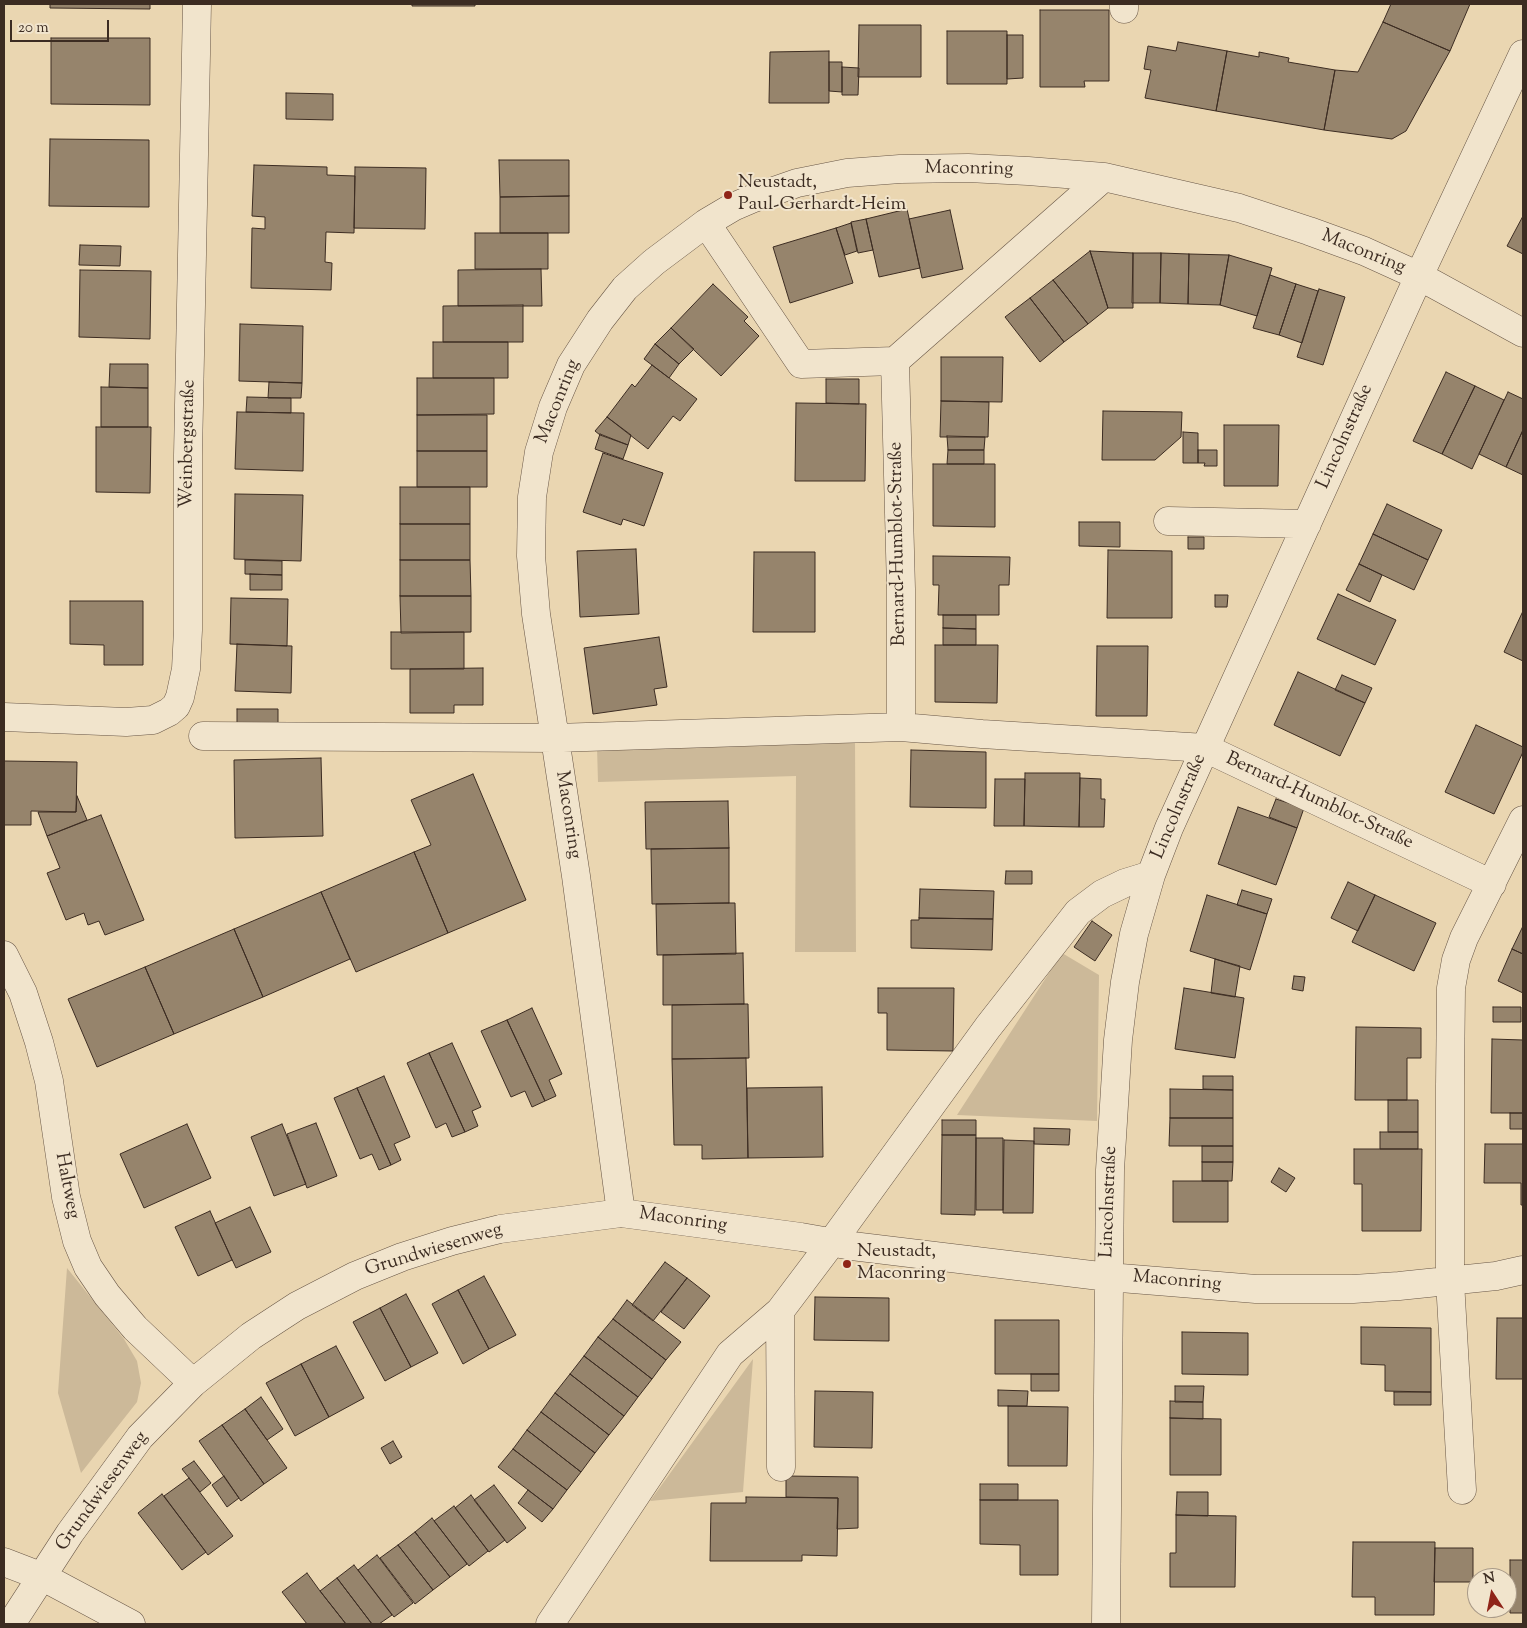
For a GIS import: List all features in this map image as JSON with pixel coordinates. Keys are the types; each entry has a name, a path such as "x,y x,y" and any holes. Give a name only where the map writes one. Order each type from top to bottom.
{"street":[{"name":"Weinbergstraße","path":"4,717 126,722 153,720 169,712 176,706 180,697 186,669 188,630 188,455 197,4"},
{"name":"Lincolnstraße","path":"1106,1624 1110,1170 1118,1040 1125,982 1134,934 1151,875 1169,828 1419,276 1523,54"},
{"name":"Maconring","path":"1523,333 1419,276 1364,251 1239,208 1104,177 968,168 900,169 847,173 797,183 733,207 706,223 654,262 624,288 600,320 571,364 553,407 539,452 532,498 531,556 536,614 579,896 621,1213 1108,1277 1256,1289 1353,1289 1496,1276 1523,1270"},
{"path":"706,223 801,364 895,361 1104,177"},
{"name":"Bernard-Humblot-Straße","path":"895,361 901,589 901,727"},
{"path":"1168,520 1308,524"},
{"name":"Bernard-Humblot-Straße","path":"203,736 555,738 901,727 1205,748 1492,884"},
{"path":"1462,1490 1450,1281 1451,988 1456,960 1464,938 1523,820"},
{"path":"550,1624 730,1354 780,1311 988,1026 1078,912 1102,894 1125,882 1151,875"},
{"name":"Haltweg","path":"4,955 23,993 39,1042 48,1081 66,1197 77,1241 88,1267 135,1328 193,1383"},
{"name":"Grundwiesenweg","path":"12,1624 70,1533 140,1437 193,1383 251,1336 297,1306 355,1276 392,1261 452,1241 500,1229 621,1213"},
{"path":"780,1311 781,1467"},
{"path":"4,1562 43,1577 131,1624"}],"shaded area":[{"path":"855,739 856,952 795,952 796,776 598,782 597,747"},
{"path":"1062,953 1099,975 1097,1121 957,1115"},
{"path":"67,1268 124,1339 137,1361 141,1383 137,1402 81,1473 58,1393"},
{"path":"753,1359 743,1492 650,1501"}],"building":[{"path":"50,4 150,4 150,9 50,8"},
{"path":"412,4 475,4 475,6 412,6"},
{"path":"1391,4 1470,4 1450,51 1383,22"},
{"path":"1040,10 1109,10 1109,81 1084,81 1085,87 1040,87"},
{"path":"1383,22 1450,51 1406,131 1392,139 1324,130 1335,70 1358,72"},
{"path":"859,25 921,25 921,77 858,77"},
{"path":"947,31 1007,31 1007,84 947,84"},
{"path":"1007,35 1023,35 1023,78 1007,79"},
{"path":"51,38 150,38 150,105 51,104"},
{"path":"1178,42 1227,51 1216,111 1145,98 1151,70 1144,69 1148,46 1176,51"},
{"path":"829,51 829,103 769,103 770,52"},
{"path":"1227,51 1259,57 1259,52 1289,58 1288,62 1335,70 1324,130 1216,111"},
{"path":"829,62 842,62 842,92 829,91"},
{"path":"842,67 859,68 858,95 842,95"},
{"path":"286,93 333,94 333,120 286,119"},
{"path":"50,139 149,140 149,207 49,206"},
{"path":"499,160 569,160 569,196 500,197"},
{"path":"254,165 327,167 327,175 355,176 354,233 326,232 325,262 332,263 331,290 251,288 252,228 265,229 265,217 252,216"},
{"path":"355,167 426,168 425,229 354,228"},
{"path":"569,196 569,233 500,233 500,197"},
{"path":"907,209 920,268 879,277 866,219"},
{"path":"950,210 963,269 922,278 909,219"},
{"path":"1523,216 1523,254 1507,246"},
{"path":"866,219 873,250 858,253 851,222"},
{"path":"851,223 857,251 845,255 836,228"},
{"path":"836,228 853,283 790,303 773,247"},
{"path":"475,233 548,233 548,269 475,269"},
{"path":"80,245 121,246 120,266 79,265"},
{"path":"1090,251 1133,253 1133,308 1108,308"},
{"path":"1090,251 1108,308 1088,324 1053,280"},
{"path":"1133,253 1161,253 1160,303 1132,303"},
{"path":"1161,253 1189,254 1188,304 1160,303"},
{"path":"1189,254 1229,255 1220,305 1188,304"},
{"path":"1229,255 1272,268 1257,316 1220,305"},
{"path":"541,269 542,306 458,306 458,270"},
{"path":"80,270 151,271 150,339 79,337"},
{"path":"1270,275 1296,284 1279,335 1253,328"},
{"path":"1053,280 1088,324 1064,342 1030,298"},
{"path":"713,284 748,317 744,321 759,336 721,376 671,328"},
{"path":"1296,284 1318,291 1302,343 1279,335"},
{"path":"1319,289 1345,297 1323,365 1297,357"},
{"path":"1030,298 1064,342 1040,362 1005,317"},
{"path":"523,305 523,342 443,342 443,306"},
{"path":"240,324 303,326 302,383 239,381"},
{"path":"671,328 694,349 679,364 655,344"},
{"path":"433,342 508,342 508,378 433,378"},
{"path":"655,344 679,364 669,378 644,359"},
{"path":"941,357 1003,357 1002,402 941,401"},
{"path":"110,364 148,364 148,388 109,387"},
{"path":"652,365 697,399 680,421 673,416 648,449 607,417 632,384 635,387"},
{"path":"1446,372 1475,386 1442,454 1413,441"},
{"path":"417,378 494,378 494,414 417,415"},
{"path":"826,379 859,379 859,404 826,403"},
{"path":"269,382 302,383 301,398 268,398"},
{"path":"1475,386 1504,400 1472,469 1442,454"},
{"path":"101,387 148,388 148,427 101,427"},
{"path":"1508,392 1523,399 1523,430 1506,467 1479,454"},
{"path":"247,397 291,398 291,413 246,412"},
{"path":"941,401 989,402 988,437 940,437"},
{"path":"796,403 866,404 865,481 795,481"},
{"path":"1103,411 1182,412 1181,437 1155,460 1102,460"},
{"path":"237,412 304,413 303,471 235,469"},
{"path":"417,415 487,415 487,451 417,451"},
{"path":"607,417 631,435 628,445 600,435 595,431"},
{"path":"1224,425 1279,425 1278,486 1224,486"},
{"path":"96,427 151,427 150,493 96,492"},
{"path":"1523,430 1523,475 1506,467"},
{"path":"1183,432 1198,433 1198,463 1183,463"},
{"path":"600,434 628,445 623,459 595,449"},
{"path":"947,436 985,437 984,450 948,450"},
{"path":"948,450 984,450 984,464 947,464"},
{"path":"1198,450 1217,450 1217,466 1204,466 1205,463 1198,463"},
{"path":"417,451 487,451 487,487 417,487"},
{"path":"603,453 663,473 644,526 623,519 621,525 583,512"},
{"path":"933,464 995,464 995,527 933,526"},
{"path":"400,487 470,487 470,524 400,524"},
{"path":"235,494 303,495 301,561 234,559"},
{"path":"1387,504 1442,530 1428,560 1373,534"},
{"path":"1079,522 1120,522 1120,547 1079,546"},
{"path":"400,524 470,524 470,560 400,560"},
{"path":"1373,534 1428,560 1414,590 1359,564"},
{"path":"1188,537 1204,537 1204,549 1188,549"},
{"path":"636,549 639,614 580,617 577,551"},
{"path":"1108,550 1172,551 1172,618 1107,618"},
{"path":"754,552 815,552 815,632 753,632"},
{"path":"933,556 1010,557 1009,585 999,585 999,615 938,615 939,585 933,585"},
{"path":"245,560 282,561 282,575 245,574"},
{"path":"400,560 470,560 471,596 400,596"},
{"path":"1359,564 1382,575 1370,602 1346,590"},
{"path":"250,574 282,575 282,590 250,590"},
{"path":"1338,594 1396,620 1375,665 1317,639"},
{"path":"1215,595 1228,595 1227,607 1215,607"},
{"path":"400,596 471,596 471,632 401,633"},
{"path":"231,598 288,599 287,646 230,644"},
{"path":"70,601 143,601 143,665 104,665 104,645 70,644"},
{"path":"1523,611 1523,661 1504,652"},
{"path":"943,615 976,615 976,629 943,628"},
{"path":"943,628 976,629 976,645 943,645"},
{"path":"391,632 464,632 464,669 391,669"},
{"path":"659,637 667,687 654,689 657,705 593,714 584,648"},
{"path":"237,644 292,646 291,693 235,691"},
{"path":"935,645 998,645 997,703 935,702"},
{"path":"1097,646 1148,646 1147,716 1096,716"},
{"path":"483,668 483,705 454,705 454,713 410,713 410,669"},
{"path":"1298,672 1365,703 1340,756 1274,725"},
{"path":"1342,675 1372,688 1365,703 1335,690"},
{"path":"237,709 278,709 278,726 237,725"},
{"path":"1476,725 1523,747 1523,752 1494,814 1445,792"},
{"path":"911,750 986,752 986,808 910,807"},
{"path":"321,758 323,836 235,838 234,760"},
{"path":"4,761 77,762 76,812 31,811 31,825 4,825"},
{"path":"1025,773 1080,773 1079,827 1024,826"},
{"path":"473,774 526,900 448,933 414,852 431,845 411,800"},
{"path":"1080,778 1101,779 1101,799 1105,799 1104,827 1079,827"},
{"path":"995,779 1025,779 1024,826 994,826"},
{"path":"77,796 87,820 47,836 38,812 76,812"},
{"path":"1276,799 1304,808 1297,828 1269,817"},
{"path":"728,801 729,848 646,849 645,802"},
{"path":"1238,807 1297,828 1276,885 1218,864"},
{"path":"101,815 144,920 105,935 99,921 88,925 84,913 66,920 47,873 60,868 47,836"},
{"path":"729,848 729,903 652,904 651,849"},
{"path":"414,852 448,933 356,972 321,892"},
{"path":"1006,871 1032,871 1032,884 1005,884"},
{"path":"1348,882 1375,895 1358,931 1331,918"},
{"path":"920,889 994,891 993,919 919,918"},
{"path":"1242,890 1272,899 1267,914 1237,905"},
{"path":"321,892 350,959 263,997 234,929"},
{"path":"1207,895 1267,914 1250,970 1190,951"},
{"path":"1375,895 1436,923 1414,971 1352,942"},
{"path":"735,903 736,954 657,955 656,904"},
{"path":"919,918 993,919 992,950 911,948 911,920 919,920"},
{"path":"1092,921 1112,935 1095,961 1074,947"},
{"path":"1523,926 1523,954 1512,949"},
{"path":"234,929 263,997 174,1034 145,967"},
{"path":"1512,949 1523,954 1523,993 1498,981"},
{"path":"743,953 744,1004 663,1005 663,955"},
{"path":"1215,959 1240,966 1235,997 1211,993"},
{"path":"145,967 174,1034 97,1067 68,999"},
{"path":"1294,976 1305,977 1303,991 1292,989"},
{"path":"878,988 954,988 953,1051 887,1050 887,1013 878,1013"},
{"path":"1184,988 1244,998 1235,1058 1175,1049"},
{"path":"748,1004 749,1058 672,1059 672,1005"},
{"path":"1493,1007 1521,1007 1521,1022 1493,1022"},
{"path":"532,1008 562,1074 549,1080 556,1096 545,1101 507,1020"},
{"path":"507,1020 545,1101 532,1107 525,1091 511,1097 481,1031"},
{"path":"1356,1027 1421,1028 1421,1058 1407,1058 1407,1100 1355,1100"},
{"path":"1492,1039 1523,1040 1523,1113 1491,1113"},
{"path":"452,1043 481,1107 472,1111 478,1126 465,1132 429,1053"},
{"path":"429,1053 465,1132 452,1137 446,1123 436,1128 407,1063"},
{"path":"746,1058 748,1158 702,1159 702,1145 674,1145 672,1059"},
{"path":"384,1076 410,1137 394,1144 401,1160 391,1165 357,1088"},
{"path":"1203,1076 1233,1076 1233,1090 1203,1089"},
{"path":"822,1087 823,1157 748,1158 747,1088"},
{"path":"357,1088 391,1165 379,1170 372,1154 360,1159 334,1098"},
{"path":"1170,1089 1233,1090 1233,1118 1170,1118"},
{"path":"1388,1100 1418,1100 1418,1132 1388,1132"},
{"path":"1510,1113 1523,1113 1523,1129 1510,1129"},
{"path":"1170,1118 1233,1118 1233,1146 1169,1146"},
{"path":"942,1120 976,1120 976,1135 942,1135"},
{"path":"316,1123 337,1176 307,1188 287,1134"},
{"path":"187,1124 211,1178 144,1208 120,1154"},
{"path":"282,1124 306,1184 274,1196 251,1137"},
{"path":"1034,1128 1070,1129 1069,1145 1034,1144"},
{"path":"1380,1132 1418,1132 1418,1149 1380,1149"},
{"path":"942,1135 976,1135 975,1215 941,1214"},
{"path":"976,1138 1003,1138 1003,1210 976,1210"},
{"path":"1004,1140 1034,1141 1033,1213 1003,1213"},
{"path":"1485,1144 1523,1144 1523,1205 1521,1205 1521,1183 1484,1183"},
{"path":"1202,1146 1233,1146 1233,1162 1202,1162"},
{"path":"1354,1149 1422,1149 1421,1231 1362,1231 1362,1184 1354,1184"},
{"path":"1202,1162 1233,1162 1232,1181 1202,1181"},
{"path":"1279,1168 1295,1178 1286,1192 1271,1182"},
{"path":"1173,1181 1228,1181 1228,1222 1173,1222"},
{"path":"250,1207 271,1252 236,1268 215,1223"},
{"path":"210,1211 232,1260 198,1276 175,1227"},
{"path":"665,1262 687,1278 653,1321 632,1305"},
{"path":"484,1276 516,1335 489,1349 458,1290"},
{"path":"687,1278 710,1296 684,1329 661,1312"},
{"path":"458,1290 489,1349 463,1364 432,1304"},
{"path":"406,1294 438,1353 411,1367 380,1308"},
{"path":"815,1297 889,1298 889,1341 814,1340"},
{"path":"627,1300 681,1342 666,1360 613,1319"},
{"path":"380,1308 411,1367 385,1381 353,1322"},
{"path":"1497,1318 1523,1318 1523,1379 1496,1379"},
{"path":"613,1319 666,1360 652,1379 598,1337"},
{"path":"995,1320 1059,1320 1059,1374 995,1374"},
{"path":"1361,1327 1431,1328 1431,1392 1385,1391 1385,1365 1361,1364"},
{"path":"1182,1332 1248,1333 1248,1375 1182,1374"},
{"path":"598,1337 652,1379 638,1397 584,1356"},
{"path":"336,1346 364,1398 329,1417 301,1364"},
{"path":"584,1356 638,1397 624,1416 570,1374"},
{"path":"301,1364 329,1417 295,1436 266,1383"},
{"path":"570,1374 624,1416 609,1435 555,1393"},
{"path":"1031,1374 1059,1374 1059,1391 1031,1391"},
{"path":"1175,1386 1204,1386 1203,1402 1175,1402"},
{"path":"998,1390 1028,1391 1027,1406 998,1406"},
{"path":"815,1391 873,1392 872,1448 814,1447"},
{"path":"1394,1392 1431,1392 1431,1405 1394,1405"},
{"path":"555,1393 609,1435 595,1453 541,1412"},
{"path":"261,1397 283,1429 267,1440 245,1409"},
{"path":"1170,1401 1203,1402 1203,1419 1170,1418"},
{"path":"1008,1406 1068,1407 1067,1466 1008,1466"},
{"path":"245,1409 287,1468 264,1484 222,1425"},
{"path":"541,1412 595,1453 581,1472 527,1430"},
{"path":"1170,1418 1221,1419 1221,1475 1170,1475"},
{"path":"222,1425 264,1484 241,1501 199,1441"},
{"path":"527,1430 581,1472 567,1490 513,1449"},
{"path":"393,1441 402,1457 390,1464 381,1448"},
{"path":"513,1449 567,1490 553,1509 498,1467"},
{"path":"194,1461 211,1483 200,1492 182,1469"},
{"path":"224,1476 239,1498 227,1507 212,1485"},
{"path":"786,1476 858,1477 858,1528 837,1529 838,1498 786,1497"},
{"path":"189,1478 233,1536 208,1555 164,1496"},
{"path":"980,1484 1018,1484 1018,1500 980,1500"},
{"path":"494,1485 526,1528 507,1543 474,1500"},
{"path":"528,1490 553,1509 542,1522 518,1503"},
{"path":"1177,1492 1208,1492 1208,1516 1176,1515"},
{"path":"162,1494 206,1552 182,1570 138,1513"},
{"path":"471,1495 505,1540 489,1552 455,1508"},
{"path":"746,1497 838,1498 837,1556 802,1555 802,1561 710,1561 711,1503 746,1503"},
{"path":"980,1500 1058,1500 1058,1575 1020,1575 1020,1545 980,1544"},
{"path":"454,1506 488,1551 469,1566 434,1521"},
{"path":"1176,1515 1236,1516 1235,1587 1170,1587 1170,1553 1176,1553"},
{"path":"432,1518 467,1564 450,1577 415,1532"},
{"path":"415,1532 450,1577 433,1590 398,1545"},
{"path":"1353,1542 1435,1542 1434,1615 1375,1615 1375,1597 1352,1597"},
{"path":"398,1545 433,1590 415,1604 380,1558"},
{"path":"1435,1548 1473,1548 1473,1568 1467,1568 1467,1582 1434,1582"},
{"path":"377,1555 413,1603 394,1617 358,1570"},
{"path":"1510,1560 1523,1560 1523,1613 1517,1613 1517,1568 1510,1568"},
{"path":"354,1565 392,1615 379,1624 372,1624 337,1578"},
{"path":"307,1573 346,1624 307,1624 282,1592"},
{"path":"337,1578 372,1624 346,1624 320,1591"}],"place":[{"name":"Neustadt, Paul-Gerhardt-Heim","path":"728,195"},
{"name":"Neustadt, Maconring","path":"847,1264"}]}
